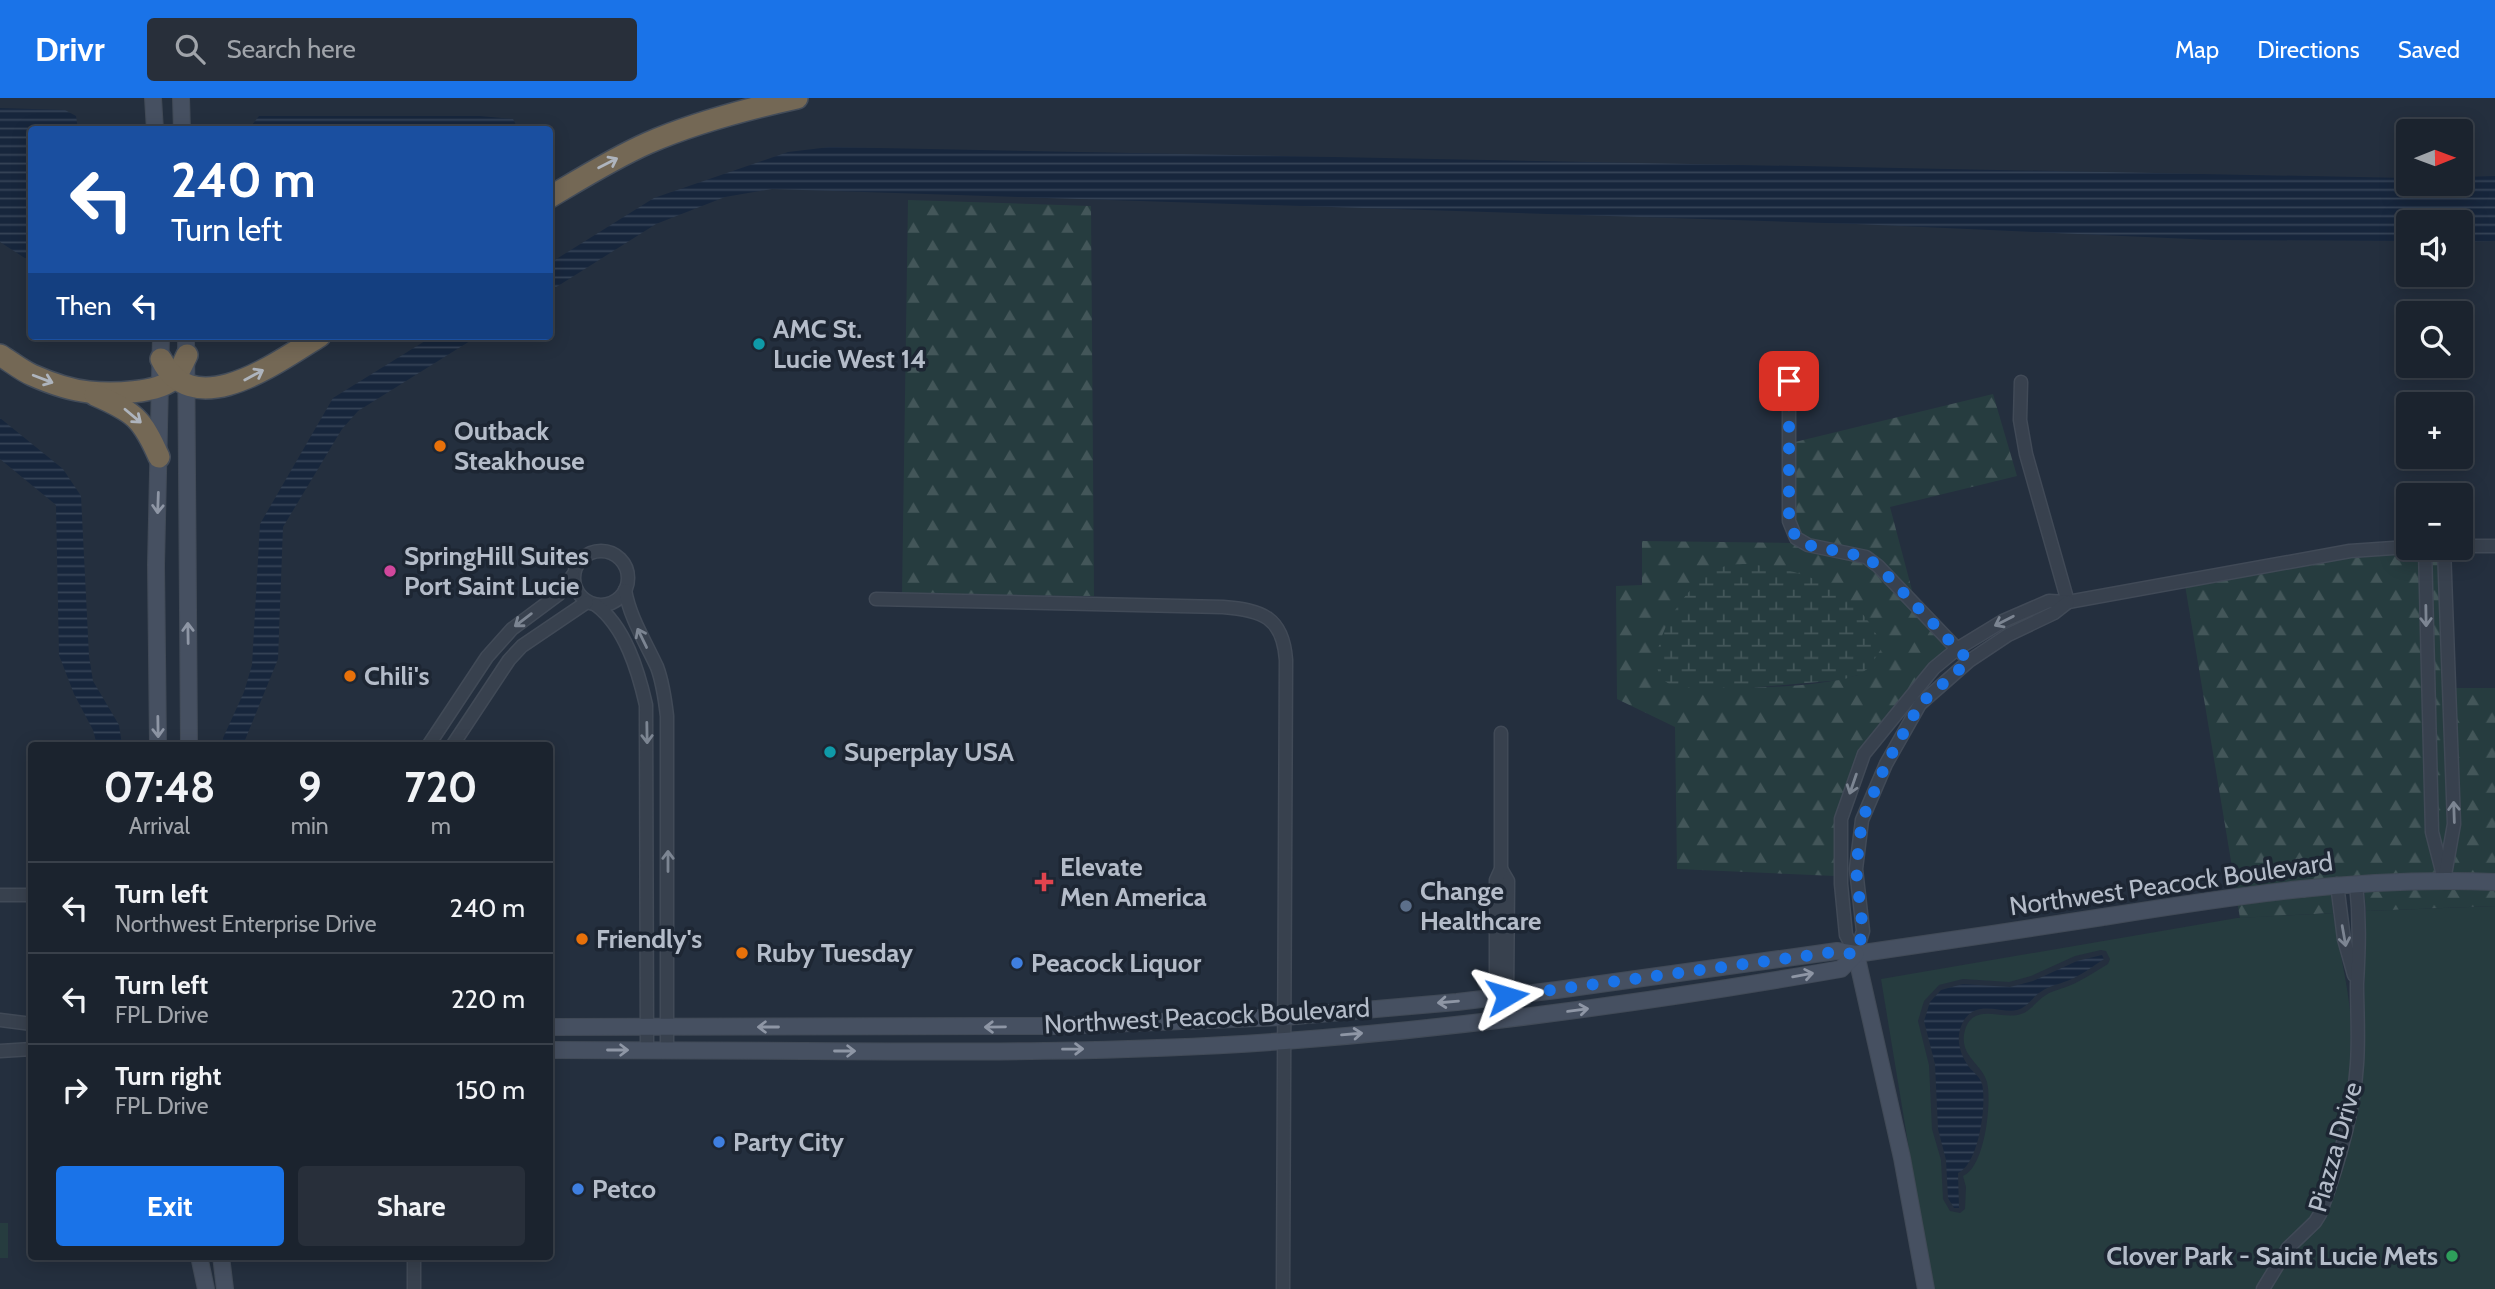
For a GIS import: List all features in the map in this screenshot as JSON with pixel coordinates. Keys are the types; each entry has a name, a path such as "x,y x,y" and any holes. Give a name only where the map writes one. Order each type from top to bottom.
{"highway":[{"path":"553,195 596,169 648,143 715,119 797,98"},
{"path":"90,392 127,392 174,383 218,386 248,379 313,340"},
{"path":"174,383 187,345"},
{"path":"0,355 30,374 62,386 90,392 119,405 139,420 159,457"},
{"path":"161,359 174,383"}],"street":[{"path":"153,98 155,126"},
{"path":"181,98 182,126"},
{"path":"161,340 161,359"},
{"path":"1789,381 1789,521 1796,538 1808,545 1866,557 1878,566 1969,661"},
{"path":"2021,382 2020,420 2026,454 2068,602"},
{"path":"158,742 156,565 159,457 174,383"},
{"path":"174,383 189,742"},
{"path":"2473,546 2495,546"},
{"path":"1926,1289 1902,1157 1856,954 1846,935 1841,884 1841,819 1864,754 1934,668 1957,649 2003,621 2049,601 2068,602 2350,551 2396,548"},
{"path":"431,742 487,657 512,629 559,594 573,575 579,561 596,551 612,553 624,565 628,579 625,590 629,610 657,669 664,691 667,716 667,1051"},
{"path":"2425,560 2432,832 2444,879"},
{"path":"2444,560 2454,824 2444,879"},
{"path":"573,575 578,593 608,614 632,658 646,705 647,1051"},
{"path":"455,742 509,660 522,646 592,603 607,605 615,601 625,590"},
{"path":"876,599 1248,608 1267,615 1277,627 1284,643 1286,660 1283,1289"},
{"path":"1856,954 1863,931 1856,869 1862,820 1886,764 1920,704 1969,661 2008,635 2053,613 2068,602"},
{"path":"443,723 460,734"},
{"path":"1396,1030 1415,1021 1489,1013 1500,1007 1508,881 1501,869 1501,733"},
{"name":"Northwest Peacock Boulevard","path":"553,1027 1113,1026 1284,1017 1502,997 1834,952 1856,954 2236,896 2337,884 2444,879 2495,881"},
{"name":"Piazza Drive","path":"2263,1289 2288,1248 2318,1218 2354,1093 2360,932 2356,883"},
{"name":"Piazza Drive","path":"2337,884 2344,939 2357,986"},
{"path":"648,890 668,890"},
{"path":"0,895 28,895"},
{"name":"Northwest Peacock Boulevard","path":"553,1050 1068,1049 1284,1041 1501,1021 1677,996 1841,969 1856,954"},
{"path":"0,1020 28,1024"},
{"path":"0,1051 28,1049"},
{"path":"191,1260 194,1289"},
{"path":"200,1260 206,1289"},
{"path":"221,1260 225,1289"},
{"path":"414,1260 414,1289"}],"green space":[{"path":"908,200 1091,206 1094,596 902,595"},
{"path":"1993,394 2017,476 1890,507 1913,594 1883,563 1801,535 1795,520 1795,442"},
{"path":"1791,540 1864,562 1949,649 1858,753 1835,876 1677,869 1675,727 1617,699 1616,586 1642,585 1642,541 1790,543","holes":["1858,675 1767,687 1675,688"]},
{"path":"2396,553 2396,560 2419,560 2426,832 2436,874 2236,891 2185,585 2351,556"},
{"path":"2430,560 2439,560 2448,824 2443,852 2438,832"},
{"path":"1751,564 1809,577 1848,599 1866,618 1883,646 1869,668 1858,675 1841,680 1750,688 1675,688 1659,677 1657,658 1665,628 1692,588 1716,570 1729,565"},
{"path":"2455,688 2495,688 2495,876 2450,874 2460,824"},
{"path":"2364,887 2495,887 2495,906 2366,911"},
{"path":"2331,890 2333,913 2240,918 2237,901"},
{"path":"2495,906 2495,1289 2269,1289 2288,1258 2304,1240 2360,1093 2366,911"},
{"path":"2333,913 2351,1020 2352,1044 2347,1092 2315,1210 2283,1245 2257,1289 1932,1289 1881,979 2237,918","holes":["2106,951 2110,959 2108,964 2076,983 2049,993 2025,1013 2014,1016 1982,1014 1969,1021 1965,1030 1965,1046 1987,1082 1987,1118 1982,1148 1971,1170 1963,1176 1966,1187 1965,1209 1960,1213 1950,1211 1943,1199 1941,1160 1932,1129 1929,1065 1918,1021 1924,1001 1939,985 1963,979 2009,982 2031,976 2075,956"]},
{"path":"0,1223 8,1223 8,1258 0,1258"}],"water":[{"path":"0,108 65,110 76,116 78,126 28,126 28,260 0,242"},
{"path":"259,116 480,116 513,119 516,126 252,126"},
{"path":"830,147 2396,178 2396,196 2473,196 2473,177 2495,176 2495,241 2473,242 2473,210 2396,210 2396,241 2213,240 1856,224 772,189 725,197 656,224 553,289 553,261 654,198 788,152"},
{"path":"427,340 472,340 358,411 342,429 283,527 278,659 245,740 223,742 252,665 260,524 333,398"},
{"path":"0,418 63,469 81,496 89,656 93,681 119,725 122,742 96,742 59,655 56,505 0,459"},
{"path":"2102,955 2104,959 2072,979 2045,989 2021,1009 1982,1009 1968,1015 1963,1022 1959,1033 1961,1051 1969,1067 1981,1081 1983,1105 1976,1146 1965,1167 1958,1173 1959,1208 1954,1208 1948,1198 1946,1160 1938,1129 1935,1064 1924,1021 1930,1002 1941,990 1963,984 2010,987 2033,981 2077,961"}],"place":[{"name":"AMC St. Lucie West 14","path":"759,344"},
{"name":"Outback Steakhouse","path":"440,446"},
{"name":"SpringHill Suites Port Saint Lucie","path":"390,571"},
{"name":"Chili's","path":"350,676"},
{"name":"Superplay USA","path":"830,752"},
{"name":"Elevate Men America","path":"1044,882"},
{"name":"Change Healthcare","path":"1406,906"},
{"name":"Friendly's","path":"582,939"},
{"name":"Ruby Tuesday","path":"742,953"},
{"name":"Peacock Liquor","path":"1017,963"},
{"name":"Party City","path":"719,1142"},
{"name":"Petco","path":"578,1189"},
{"name":"Clover Park - Saint Lucie Mets","path":"2452,1256"}],"route":[{"path":"1507,996 1837,951 1856,954 1863,931 1856,869 1862,820 1886,764 1920,704 1969,661 1878,566 1866,557 1808,545 1796,538 1789,521 1789,381"}]}
